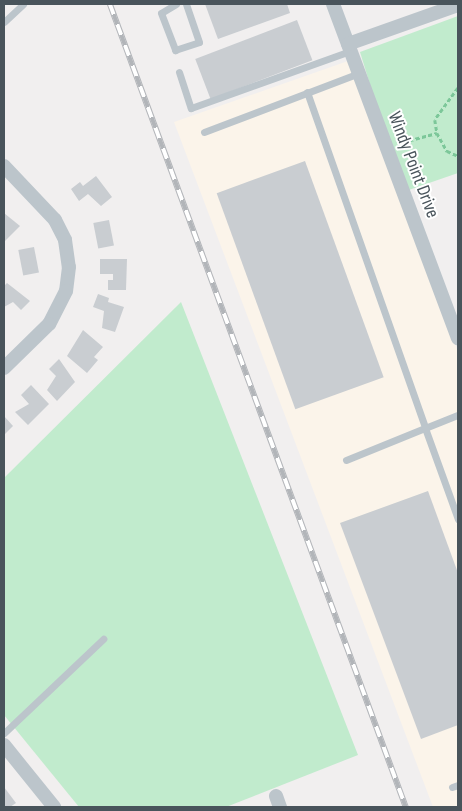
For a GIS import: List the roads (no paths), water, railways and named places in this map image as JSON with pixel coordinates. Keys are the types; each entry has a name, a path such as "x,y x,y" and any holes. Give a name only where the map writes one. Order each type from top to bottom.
{"street":[{"name":"Windy Point Drive","path":"333,4 457,329"},
{"path":"349,47 458,5"},
{"path":"4,166 55,220 65,240 70,267 66,291 48,324 4,368"},
{"path":"4,745 54,807"}],"lane":[{"path":"4,22 23,4"},
{"path":"176,4 161,13 175,50 199,42 186,4"},
{"path":"179,72 191,108 349,47"},
{"path":"204,132 358,73"},
{"path":"307,92 458,519"},
{"path":"346,460 458,415"},
{"path":"4,733 103,639"}],"railway":[{"path":"110,4 406,807"}]}
